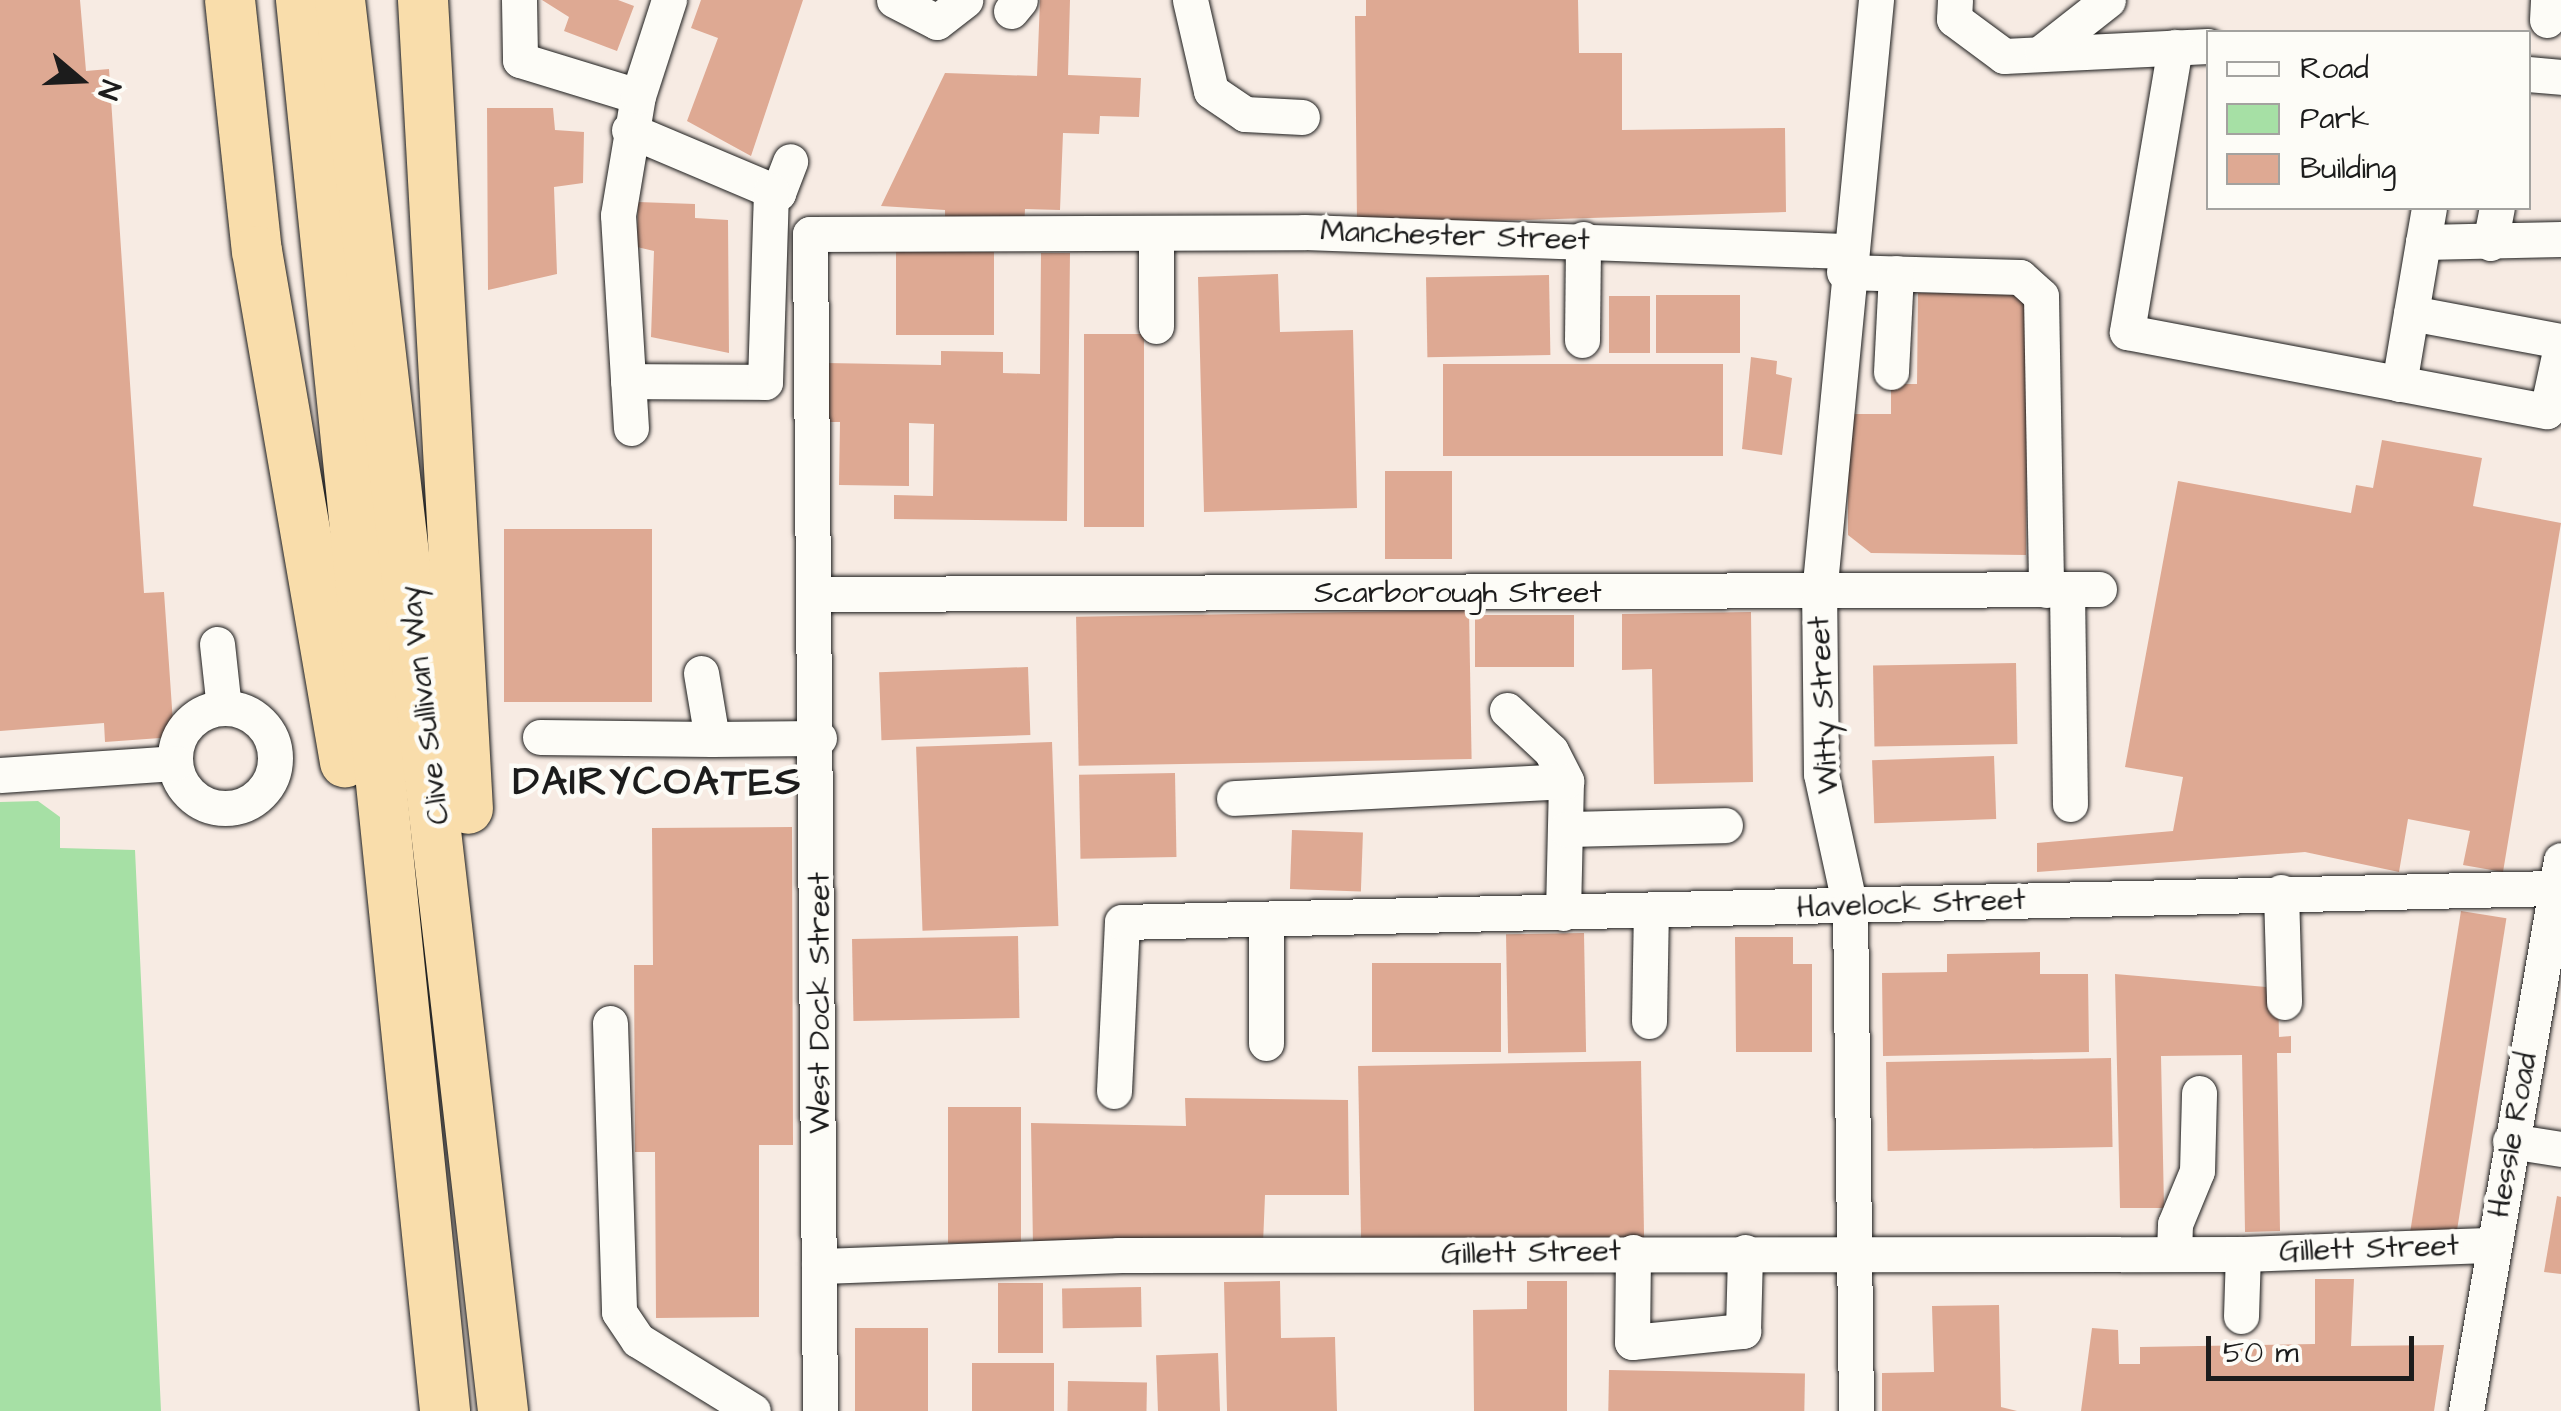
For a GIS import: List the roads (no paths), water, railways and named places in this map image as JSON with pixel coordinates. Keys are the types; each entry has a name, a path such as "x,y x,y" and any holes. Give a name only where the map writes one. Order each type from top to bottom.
{"highway":[{"path":"230,0 257,251 414,1161"},
{"name":"Clive Sullivan Way","path":"302,0 414,1161 445,1411"},
{"name":"Clive Sullivan Way","path":"340,0 495,1292 504,1411"},
{"path":"423,0 495,1292"}],"street":[{"path":"519,0 520,60 638,96"},
{"path":"631,428 618,216 638,96 669,0"},
{"path":"894,0 937,22 965,0"},
{"path":"1190,0 1211,91 1245,114 1302,116"},
{"name":"Witty Street","path":"1856,1411 1848,1251 1850,907 1821,774 1819,594 1845,262 1876,0"},
{"path":"1954,0 1954,20 2004,56 2192,46 2127,332 2547,411 2561,344 2411,313"},
{"path":"2042,52 2108,0"},
{"path":"2531,74 2561,77"},
{"path":"628,381 766,382 780,181 630,130"},
{"path":"2490,243 2497,210"},
{"path":"2399,384 2430,231 2490,243 2561,239"},
{"name":"Manchester Street","path":"816,594 810,234 1583,239 1845,262 1896,273 2020,277 2041,296 2071,590 2070,804"},
{"path":"1156,236 1156,326"},
{"path":"1582,340 1583,239"},
{"path":"1891,372 1896,273"},
{"name":"Scarborough Street","path":"816,594 1819,594 2071,590"},
{"name":"West Dock Street","path":"816,594 820,1411"},
{"path":"217,644 224,708"},
{"path":"701,673 712,739"},
{"path":"224,708 255,718 273,745 262,791 234,807 202,802 175,763 182,731 224,708"},
{"path":"1507,710 1551,750 1566,781 1563,912"},
{"path":"540,736 819,738"},
{"path":"0,775 175,763"},
{"path":"1234,798 1566,781"},
{"path":"1566,829 1726,825"},
{"name":"Havelock Street","path":"1114,1091 1122,922 1266,923 1850,907 2281,892 2559,874"},
{"name":"Hessle Road","path":"2466,1411 2559,874"},
{"path":"2281,892 2284,1002"},
{"path":"1649,1021 1651,911"},
{"path":"1266,923 1266,1044"},
{"path":"610,1023 619,1312 638,1340 753,1411"},
{"path":"2174,1253 2175,1224 2198,1172 2199,1093"},
{"path":"2510,1140 2561,1149"},
{"name":"Gillett Street","path":"818,1266 1633,1252 2243,1254 2494,1244"},
{"path":"1633,1252 1632,1342 1743,1332 1745,1252"},
{"name":"Gillett Street","path":"2241,1316 2243,1254"}],"district":[{"name":"DAIRYCOATES","path":"658,783"}]}
